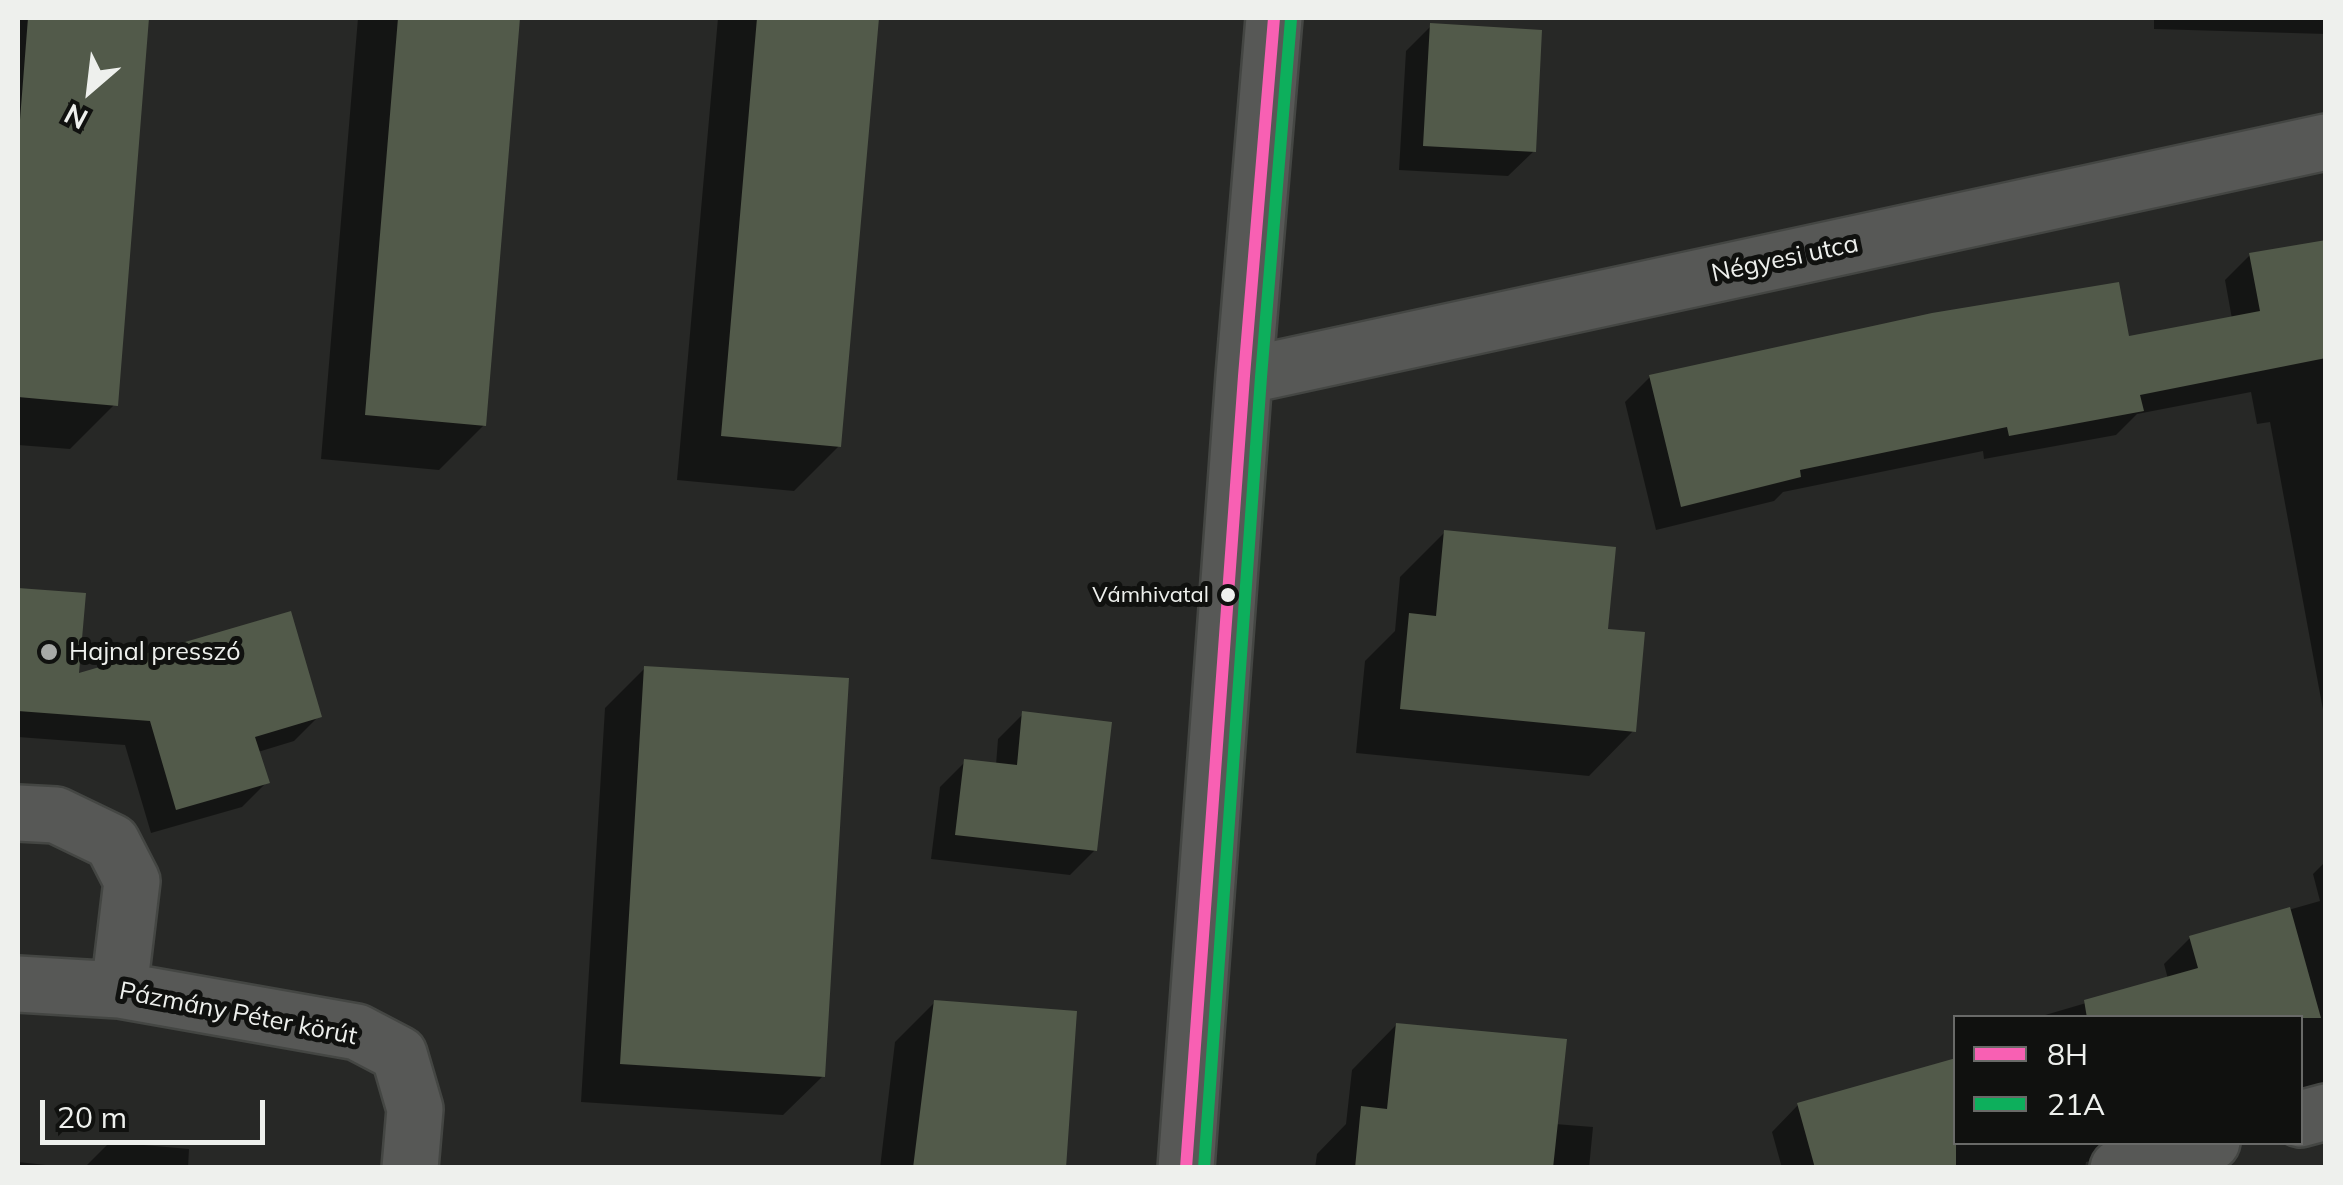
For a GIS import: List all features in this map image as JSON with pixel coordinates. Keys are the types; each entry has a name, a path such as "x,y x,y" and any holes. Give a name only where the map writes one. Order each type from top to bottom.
{"street":[{"path":"1186,1168 1274,18"},
{"name":"Négyesi utca","path":"1244,376 2326,142"},
{"path":"18,812 56,815 112,842 132,881 119,990"},
{"name":"Pázmány Péter körút","path":"18,984 119,990 356,1032 400,1054 415,1109 410,1168"},
{"path":"2118,1168 2201,1145"}],"building":[{"path":"28,18 149,18 118,406 18,397 18,145"},
{"path":"398,18 520,18 486,426 365,415"},
{"path":"757,18 879,18 841,447 721,436"},
{"path":"1430,23 1542,30 1536,152 1423,146"},
{"path":"2326,240 2326,358 2140,395 2144,411 2009,436 2007,427 1800,470 1801,477 1681,507 1649,375 1932,313 2119,282 2129,336 2260,311 2249,253"},
{"path":"1444,530 1616,547 1608,629 1645,632 1636,732 1400,709 1409,613 1436,616"},
{"path":"18,588 86,593 79,673 291,611 322,717 255,737 270,783 176,810 150,721 18,711"},
{"path":"644,666 849,678 825,1077 620,1064"},
{"path":"1022,711 1112,722 1097,851 955,835 964,759 1017,765"},
{"path":"2290,907 2321,1018 2086,1015 2084,1000 2198,968 2189,936"},
{"path":"934,1000 1077,1011 1066,1168 913,1168"},
{"path":"1396,1023 1567,1039 1553,1168 1355,1168 1361,1106 1387,1109"},
{"path":"1953,1059 1956,1168 1815,1168 1797,1103"}],"transit line":[{"name":"8H","path":"1186,1168 1274,18"},
{"name":"21A","path":"1204,1168 1291,19"}],"place":[{"name":"Vámhivatal","path":"1228,595"},
{"name":"Hajnal presszó","path":"49,652"}]}
